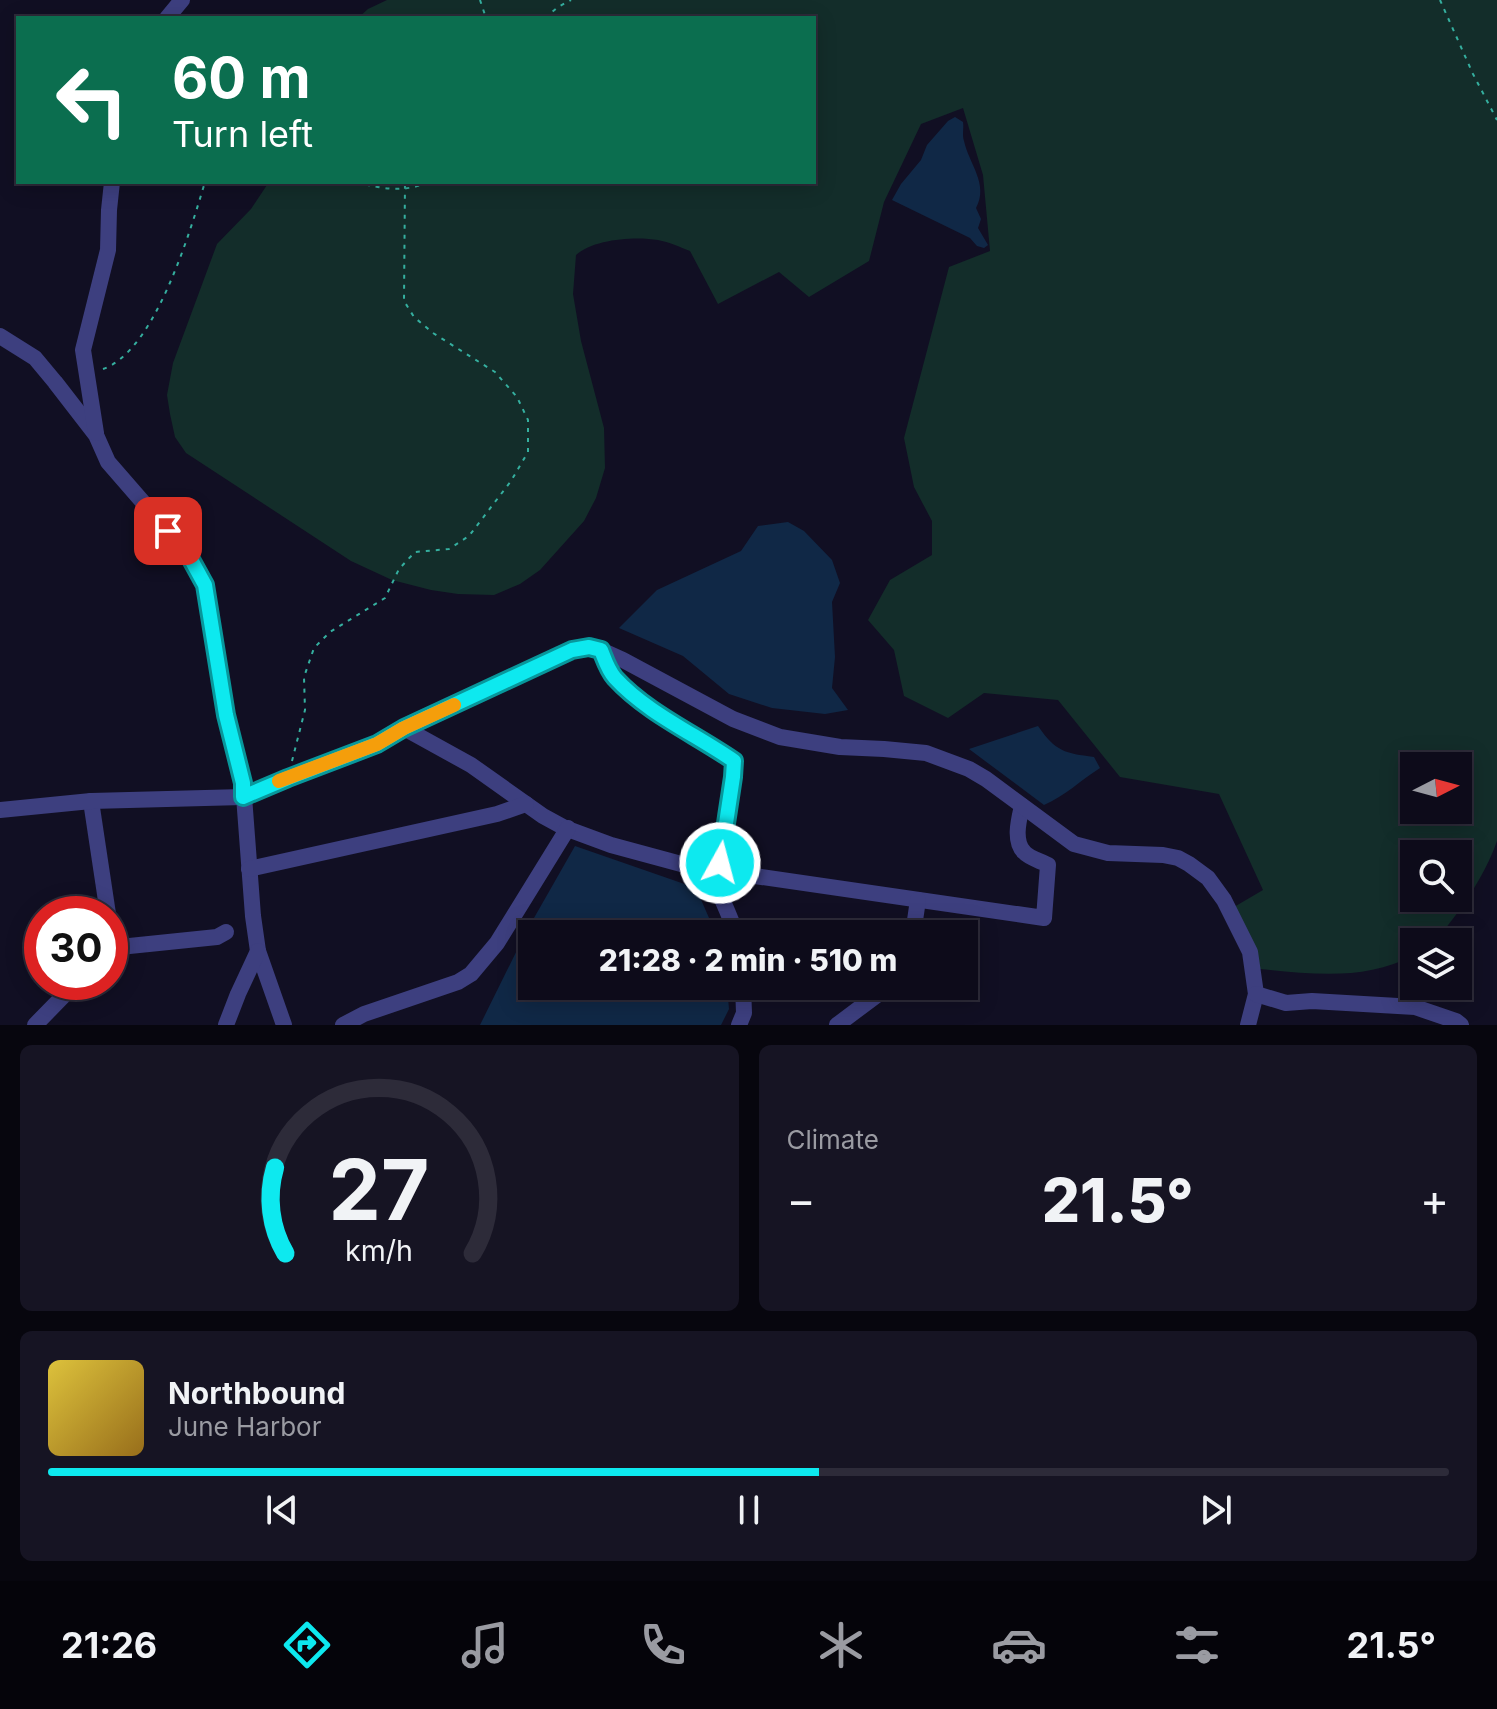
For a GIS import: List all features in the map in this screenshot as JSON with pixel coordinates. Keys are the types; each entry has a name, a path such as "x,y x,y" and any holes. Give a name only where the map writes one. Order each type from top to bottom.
{"street":[{"path":"169,16 182,0"},
{"path":"96,435 83,350 108,250 112,184"},
{"path":"0,336 35,358 96,435 108,462 188,554 205,585 226,715 243,783 258,951 284,1025"},
{"path":"0,810 91,801 243,797 377,744 404,728 572,650 589,647 623,660 733,719 780,737 840,747 926,753 969,769 1074,844 1108,853 1178,858 1208,878 1224,900 1250,952 1256,994 1248,1025"},
{"path":"601,650 614,677 644,703 734,761 715,872 731,920"},
{"path":"404,728 471,765 543,816 611,845 715,872 1044,918 1048,865 1024,852 1018,841 1022,806"},
{"path":"91,801 105,896"},
{"path":"249,869 497,814 526,804"},
{"path":"343,1025 364,1014 458,982 471,974 497,943 568,828"},
{"path":"915,920 918,900"},
{"path":"128,944 217,937 226,932"},
{"path":"226,1025 258,951"},
{"path":"1256,994 1286,1003 1312,1001 1415,1007 1461,1025"},
{"path":"35,1025 59,1000"},
{"path":"739,1025 744,1013 744,1000"},
{"path":"837,1025 870,1000"}],"path":[{"path":"547,16 571,0"},
{"path":"1440,0 1497,120"},
{"path":"87,375 112,366 133,348 154,318 191,228 204,184"},
{"path":"363,184 381,189 414,189 425,184"},
{"path":"288,778 305,710 304,677 314,648 330,632 385,598 399,569 415,552 449,549 469,536 511,481 528,452 528,420 517,397 495,372 433,333 414,317 404,301 405,184"}],"green space":[{"path":"387,0 1497,0 1497,841 1472,891 1472,840 1400,840 1400,912 1458,912 1445,928 1400,928 1400,961 1377,969 1339,974 1260,969 1234,907 1263,890 1219,794 1120,777 1058,700 984,693 948,718 904,696 894,650 868,620 890,580 932,555 932,521 914,487 904,438 949,267 990,251 983,175 963,108 921,124 884,202 869,261 809,297 779,272 718,304 690,251 658,240 615,240 593,245 576,255 573,294 581,341 604,428 605,468 596,498 584,521 540,570 520,584 494,595 431,590 392,580 351,561 186,453 175,437 167,395 173,363 217,244 251,209 268,184 816,184 816,16 360,16"}],"water":[{"path":"955,117 963,122 966,149 979,182 976,208 981,219 978,228 988,245 984,248 892,200 921,160 927,145"},
{"path":"788,522 804,531 832,560 840,583 832,602 835,657 832,688 848,710 825,714 772,708 729,694 683,656 619,628 657,590 741,551 758,526"},
{"path":"1038,726 1056,746 1068,752 1094,757 1100,768 1044,805 969,749"},
{"path":"575,846 696,888 710,920 533,920"},
{"path":"518,948 518,1000 728,1000 729,1009 721,1025 480,1025"}],"slow traffic":[{"path":"279,781 377,744 454,705"}],"route":[{"path":"168,531 188,554 205,585 226,715 243,783 243,797 377,744 404,728 572,650 589,647 601,650 614,677 644,703 734,761 720,863"}]}
